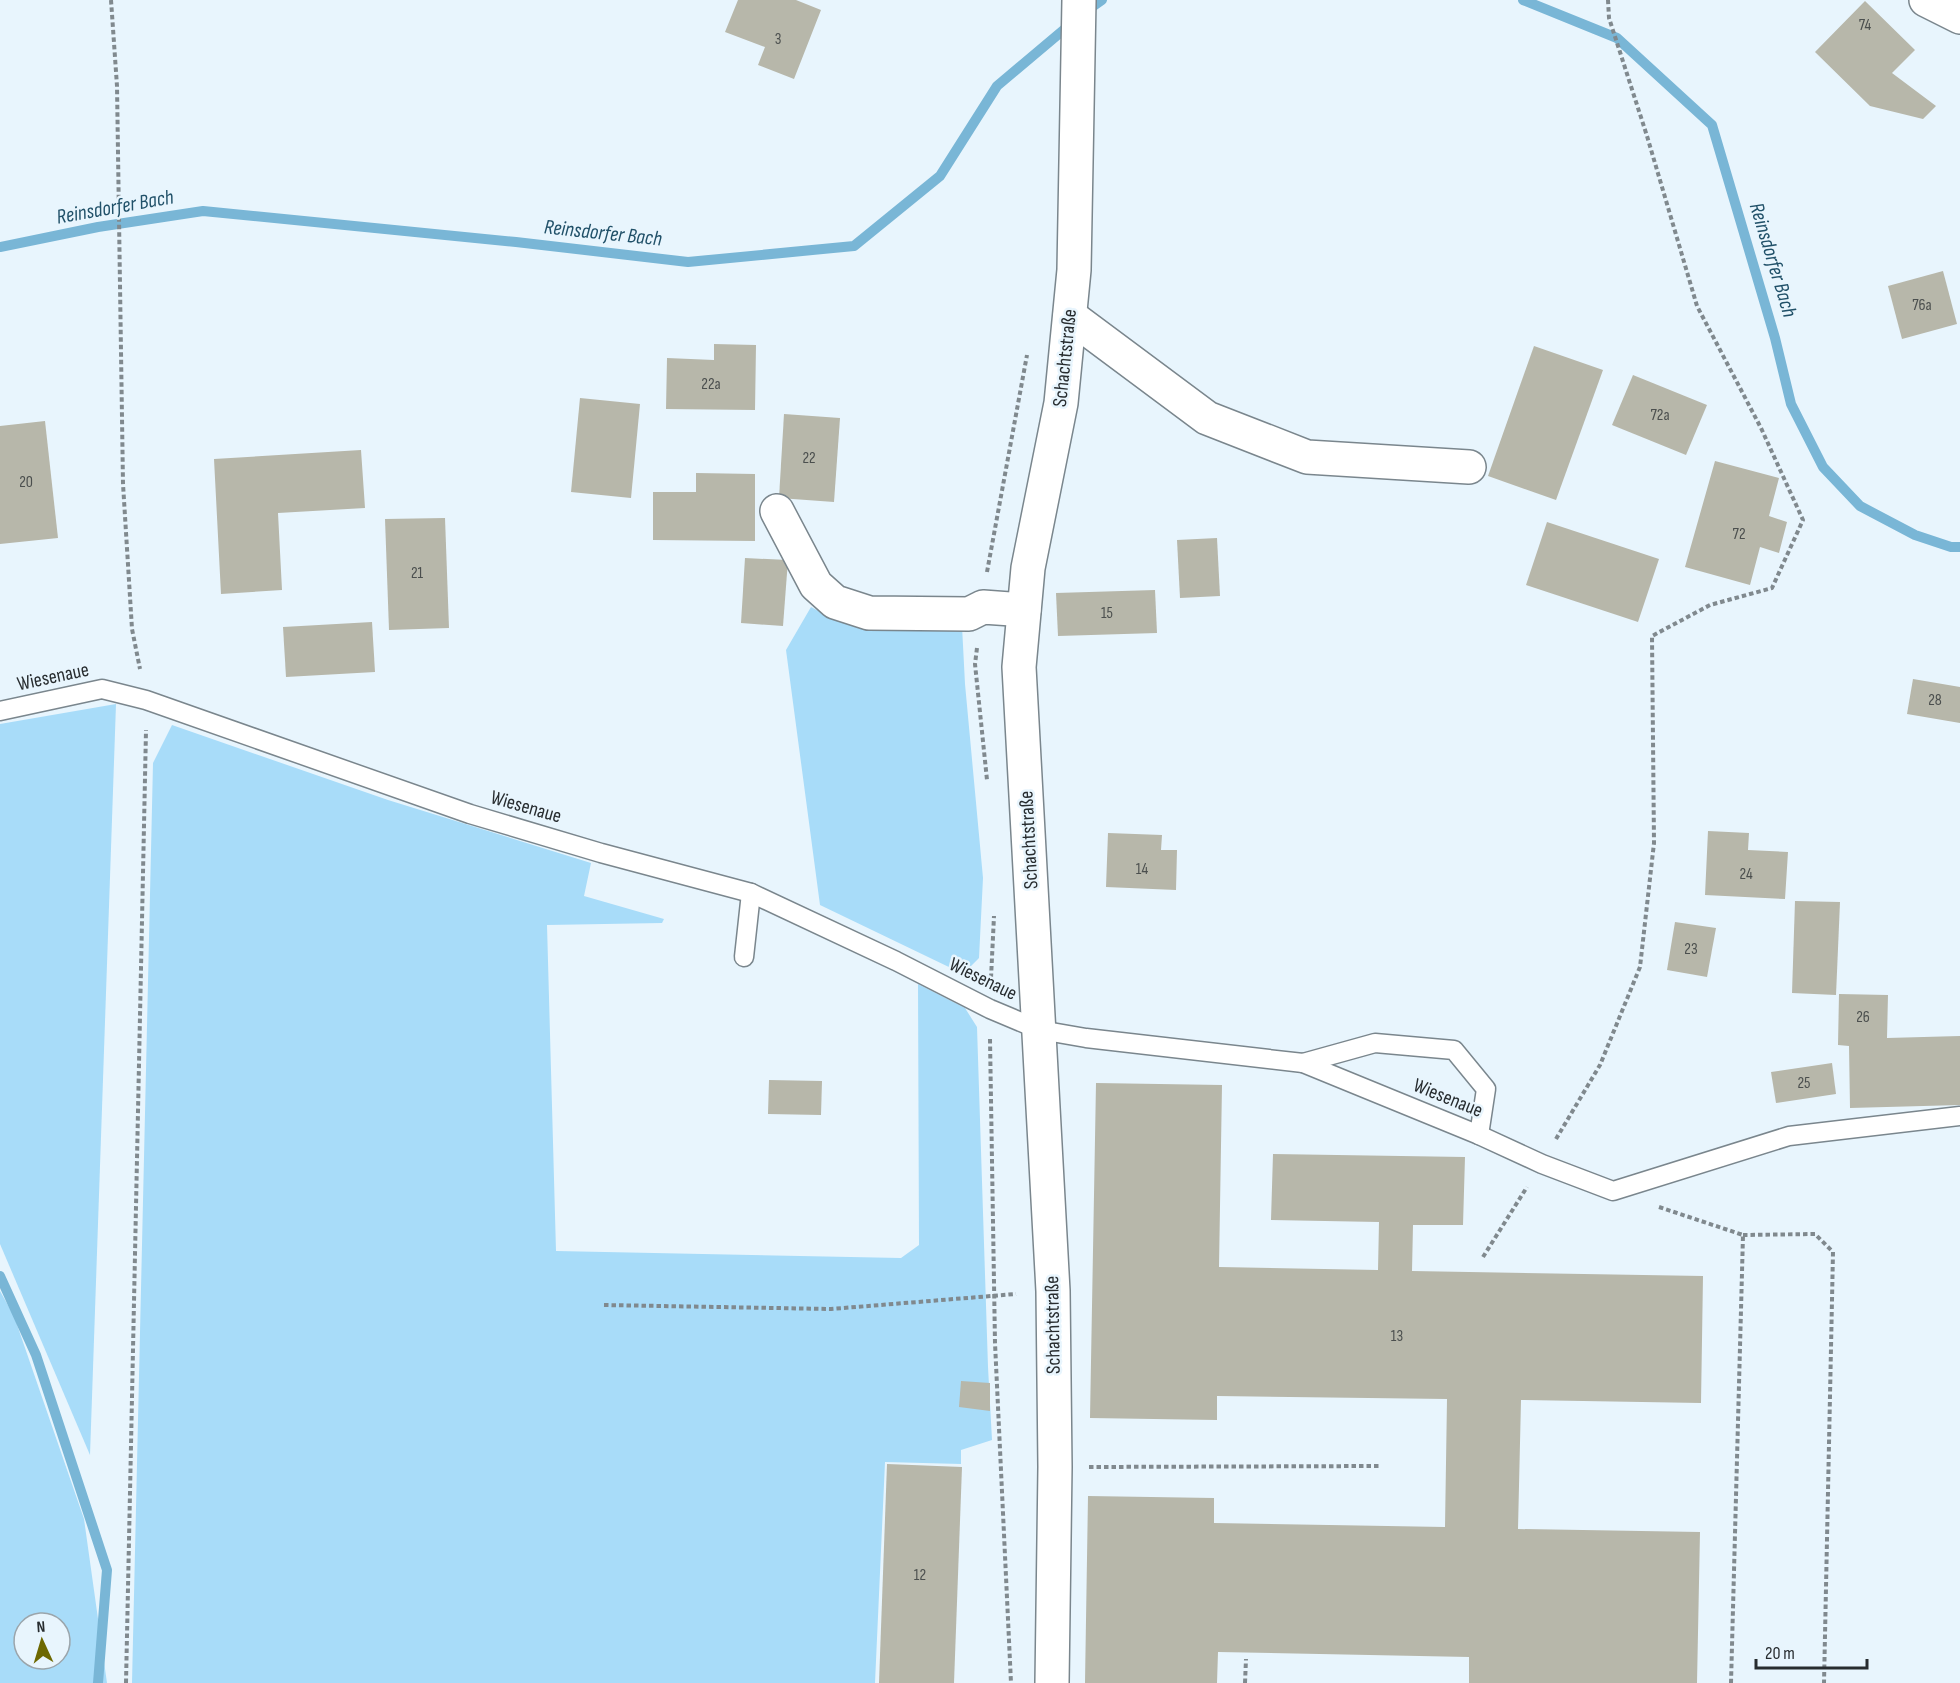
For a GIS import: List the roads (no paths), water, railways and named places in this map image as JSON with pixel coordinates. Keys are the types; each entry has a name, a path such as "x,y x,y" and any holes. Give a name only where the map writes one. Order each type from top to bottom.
{"street":[{"name":"Schachtstraße","path":"1052,1683 1055,1467 1053,1291 1019,667 1028,568 1061,403 1070,316 1074,270 1079,0"},
{"path":"1926,0 1960,16"},
{"path":"1070,316 1207,418 1307,457 1469,467"},
{"path":"777,511 816,585 835,602 869,613 969,614 983,607 1024,610"}],"lane":[{"name":"Wiesenaue","path":"0,711 102,689 146,700 470,814 601,853 751,893 990,1009 1040,1030 1086,1038 1304,1063 1479,1135 1542,1164 1613,1191 1789,1136 1960,1116"},
{"path":"744,957 751,893"},
{"path":"1304,1063 1375,1043 1454,1050 1486,1089 1479,1135"}],"waterway":[{"name":"Reinsdorfer Bach","path":"1085,12 1102,0"},
{"name":"Reinsdorfer Bach","path":"1523,0 1617,38 1712,125 1775,338 1791,404 1823,467 1860,506 1915,535 1951,547 1960,547"},
{"name":"Reinsdorfer Bach","path":"0,247 98,227 203,211 516,242 688,262 854,246 940,176 997,86 1073,22"},
{"path":"0,1276 36,1355 107,1570 98,1683"}]}
